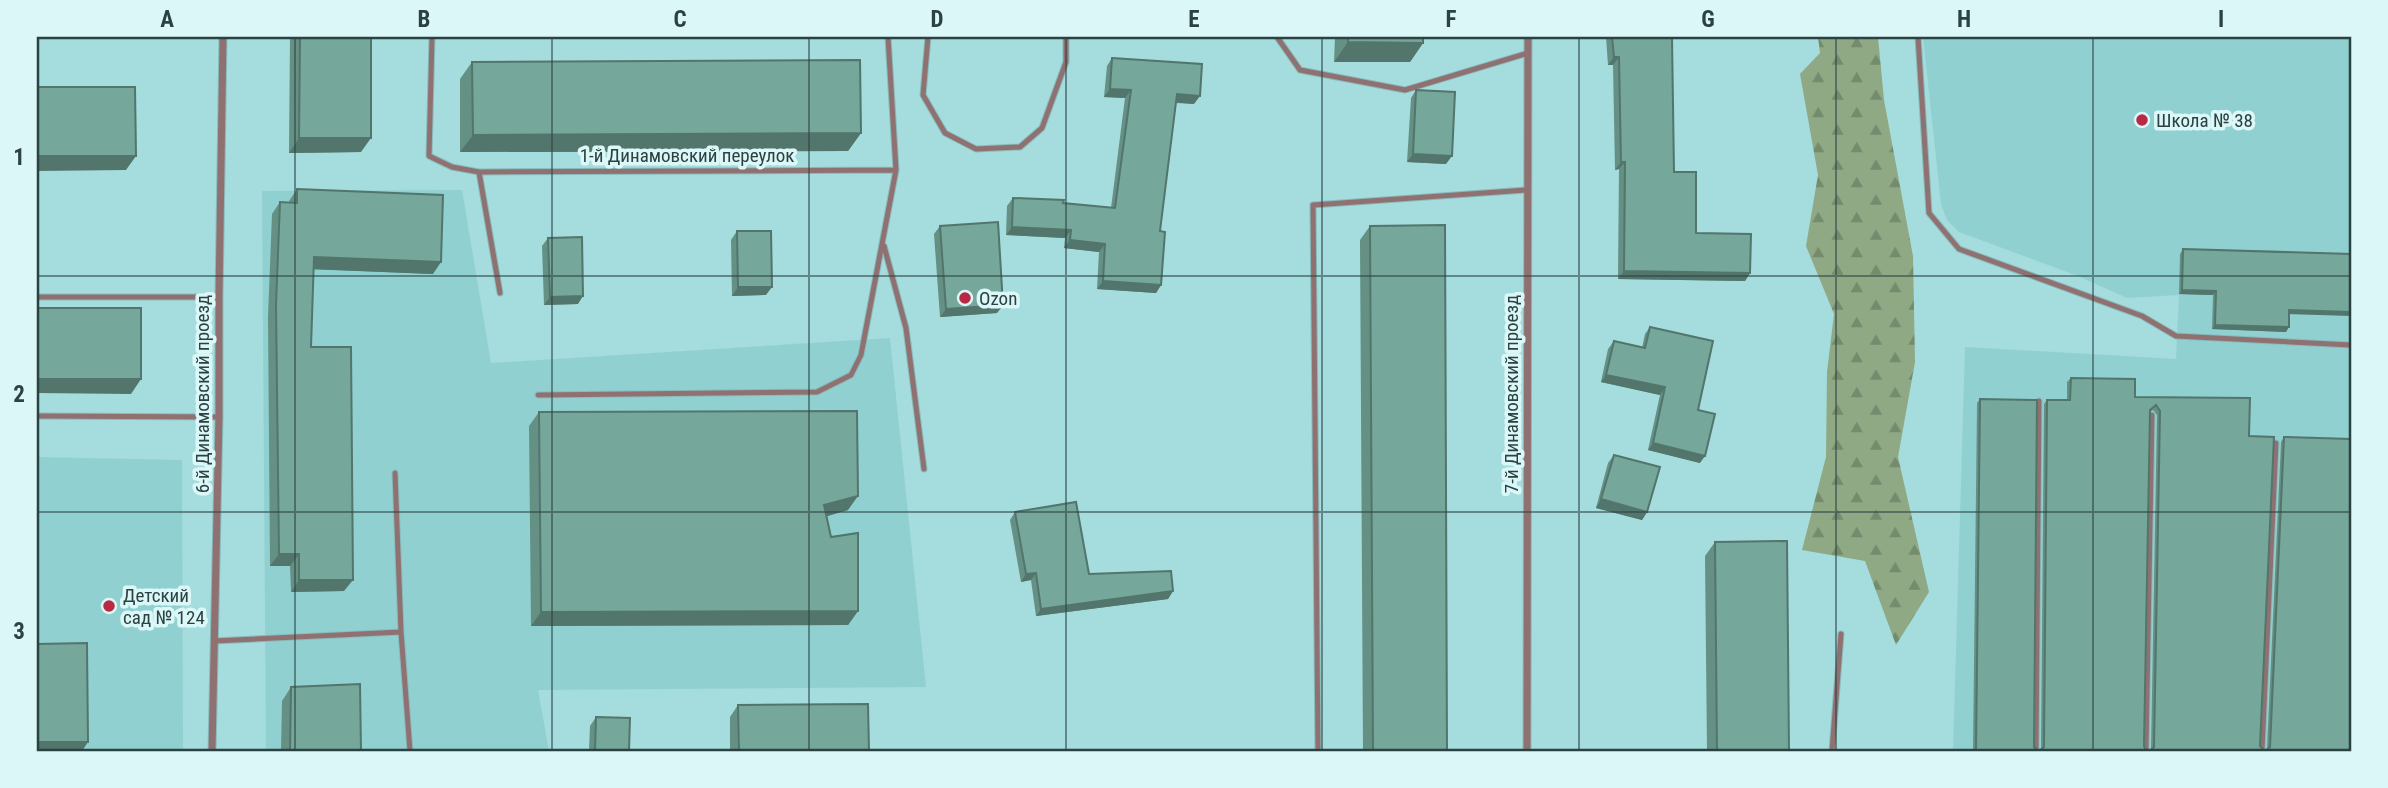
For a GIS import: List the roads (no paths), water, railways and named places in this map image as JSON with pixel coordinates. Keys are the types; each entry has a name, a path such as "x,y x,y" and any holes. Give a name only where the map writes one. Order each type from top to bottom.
{"street":[{"name":"6-й Динамовский проезд","path":"212,751 223,37"},
{"name":"7-й Динамовский проезд","path":"1527,751 1528,37"}],"lane":[{"name":"1-й Динамовский переулок","path":"432,37 429,156 452,167 479,172 896,170"},
{"path":"538,396 817,392 851,375 861,355 896,170 888,37"},
{"path":"928,37 923,95 945,133 976,149 1020,147 1042,128 1066,62 1066,37"},
{"path":"1277,37 1300,70 1405,90 1528,53"},
{"path":"1918,37 1929,213 1959,249 2142,316 2176,336 2351,345"},
{"path":"479,172 500,293"},
{"path":"1318,751 1313,205 1526,190"},
{"path":"884,243 906,328 924,468"},
{"path":"37,297 219,297"},
{"path":"2036,751 2039,401"},
{"path":"37,415 219,417"},
{"path":"2146,751 2152,415"},
{"path":"2262,751 2276,443"},
{"path":"395,474 401,632 410,751"},
{"path":"214,640 401,632"},
{"path":"1832,751 1841,634"}],"place":[{"name":"Школа № 38","path":"2142,120"},
{"name":"Ozon","path":"965,298"},
{"name":"Детский сад № 124","path":"109,606"}]}
